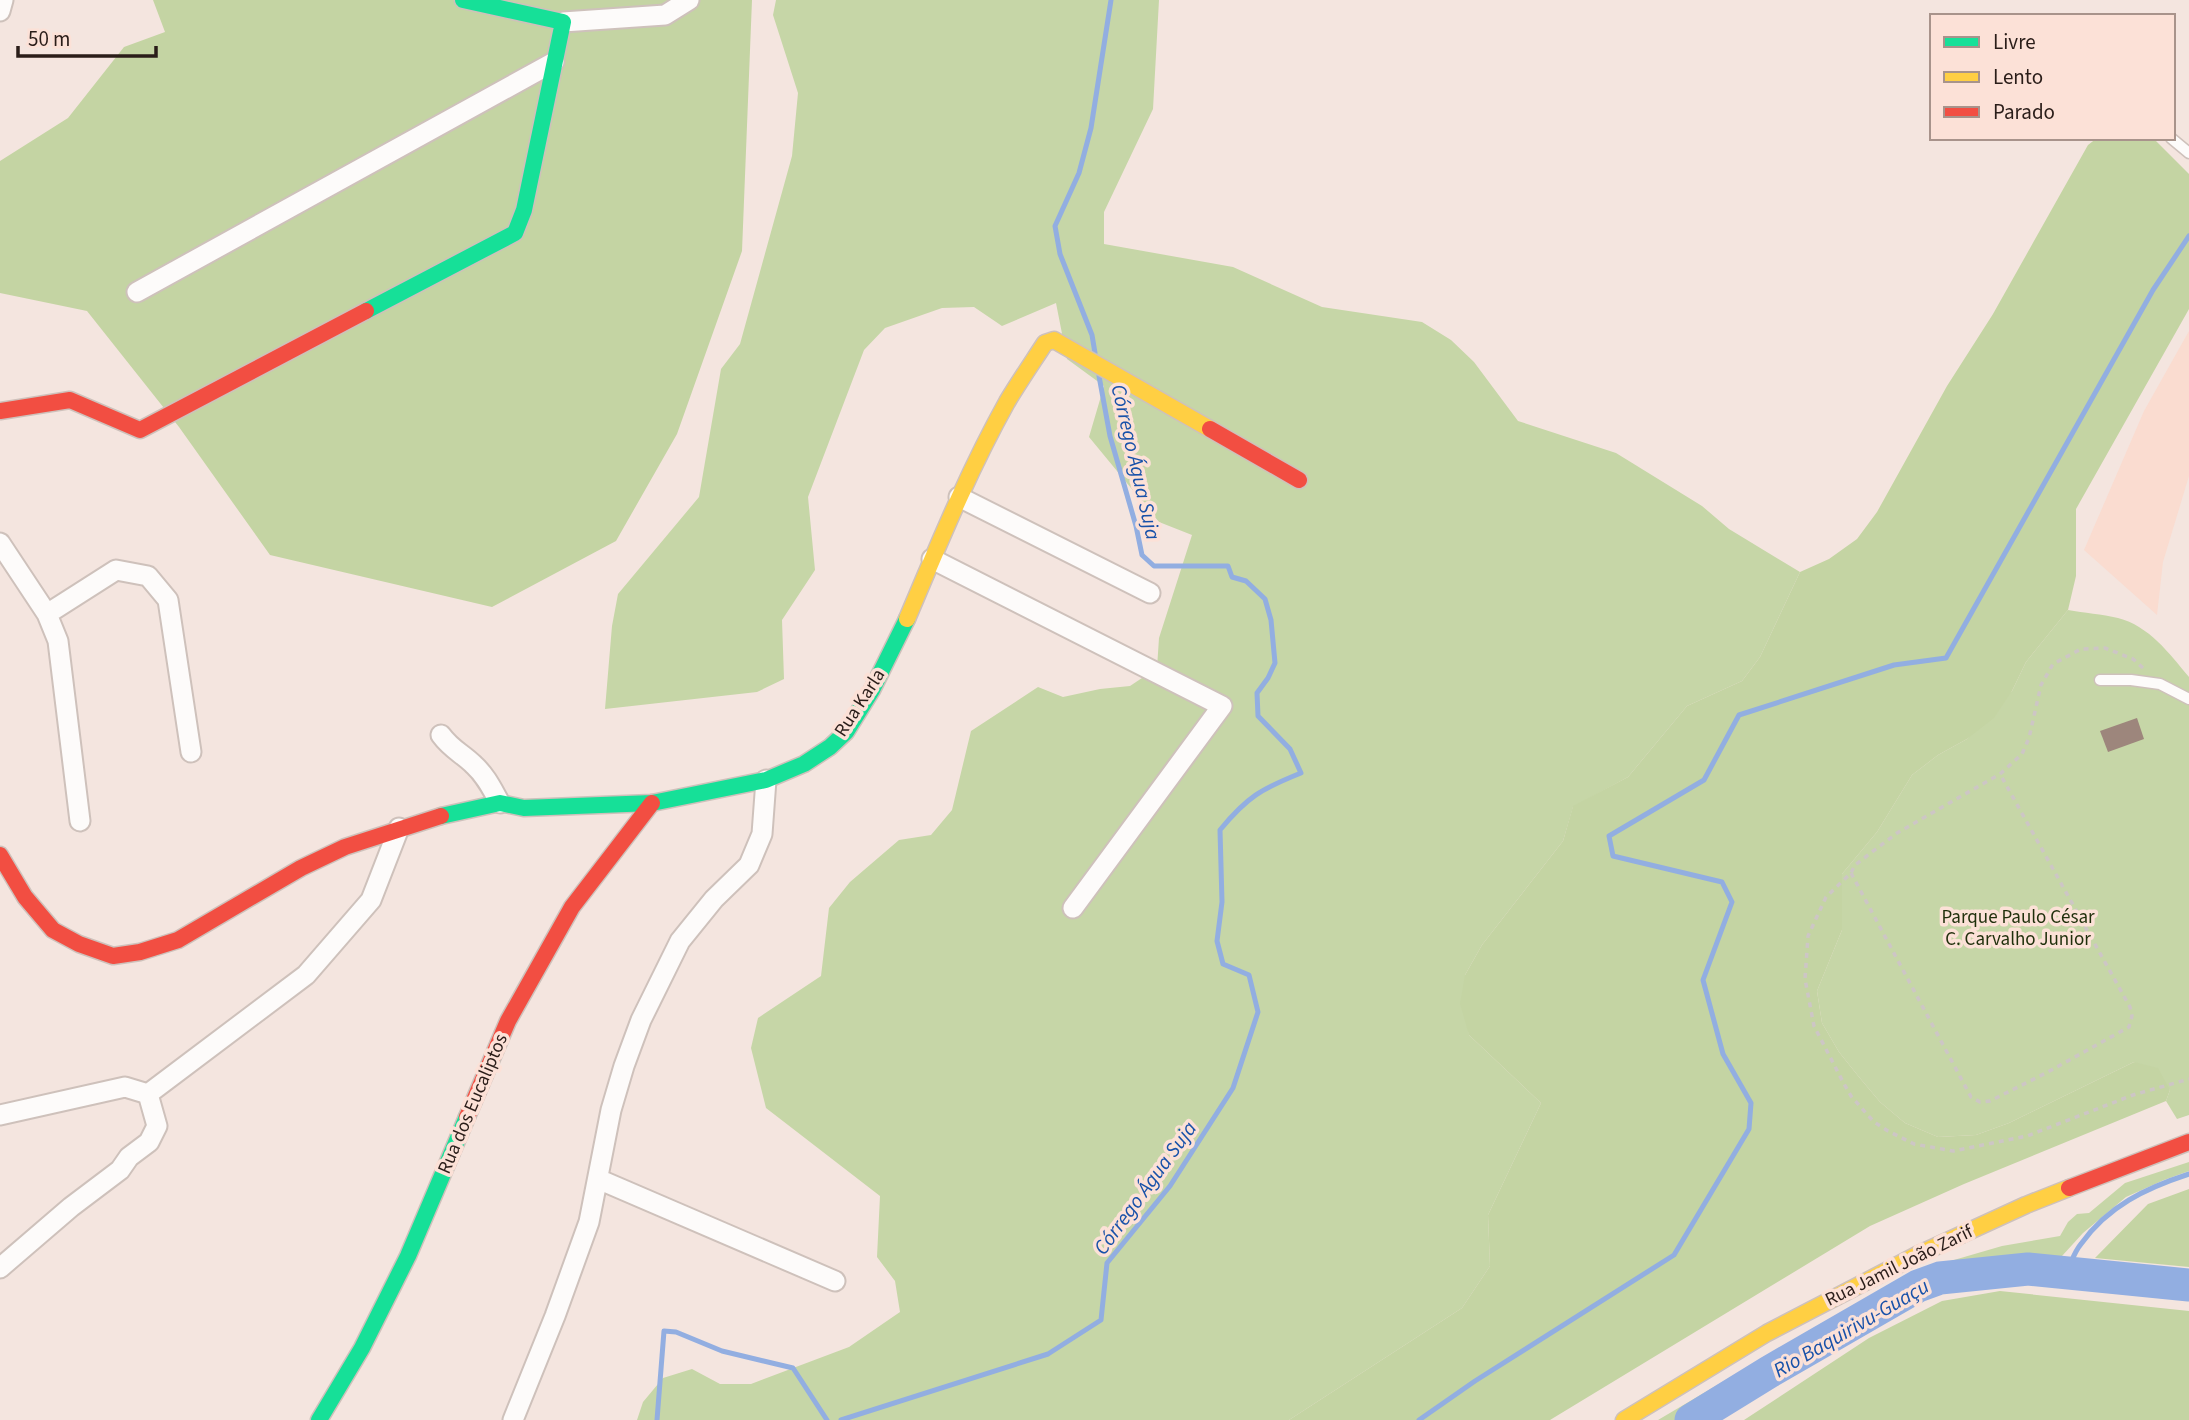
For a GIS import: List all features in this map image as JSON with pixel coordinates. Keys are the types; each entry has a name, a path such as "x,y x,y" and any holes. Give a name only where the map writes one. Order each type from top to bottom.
{"street":[{"path":"0,11 3,0"},
{"path":"463,0 563,22 665,15 689,0"},
{"path":"0,411 70,400 140,430 515,233 524,211 563,22"},
{"path":"137,292 554,62"},
{"name":"Rua Karla","path":"0,855 25,897 52,930 79,944 113,956 140,953 178,940 302,868 345,847 456,811 500,803 524,807 652,803 766,780 804,764 830,747 846,732 872,690 899,637 959,498 1009,401 1045,343 1054,340 1298,480"},
{"path":"959,498 1150,593"},
{"path":"0,543 47,614 58,641 80,821"},
{"path":"932,559 1222,706 1073,908"},
{"path":"47,614 116,570 148,576 168,600 191,752"},
{"path":"441,735 449,746 485,777 500,803"},
{"path":"513,1420 589,1222 611,1110 640,1020 680,941 714,899 749,864 762,834 766,780"},
{"name":"Rua dos Eucaliptos","path":"320,1420 362,1348 408,1256 508,1021 572,907 652,803"},
{"path":"148,1094 306,975 371,900 399,828"},
{"path":"0,1115 125,1087 148,1094"},
{"path":"0,1268 71,1207 120,1170 129,1157 149,1142 158,1126 148,1094"},
{"name":"Rua Jamil João Zarif","path":"1624,1420 1767,1333 1917,1255 2026,1205 2189,1142"},
{"path":"598,1179 835,1282"}],"lane":[{"path":"2173,140 2189,153"},
{"path":"2100,680 2160,684 2189,699"}],"path":[{"path":"2160,684 2133,659 2105,648 2081,649 2053,664 2041,685 2029,738 2022,754 2000,774 1897,833 1855,866 1826,897 1808,936 1805,979 1814,1026 1852,1096 1874,1122 1914,1144 1953,1151 2027,1136 2133,1095 2189,1079"},
{"path":"1851,873 1971,1097 1980,1102 1990,1101 2035,1079 2129,1027 2132,1016 2130,1007 2000,774"}],"shaded area":[{"path":"2189,331 2189,476 2163,562 2157,615 2084,550 2144,411"}],"green space":[{"path":"153,0 752,0 742,251 677,434 616,541 492,607 270,555 179,427 87,311 0,293 0,161 68,118 124,47 165,32"},
{"path":"776,0 1159,0 1153,109 1104,212 1104,244 1233,267 1322,307 1422,322 1451,340 1474,362 1518,421 1616,453 1702,506 1729,529 1800,572 1760,657 1742,681 1687,706 1628,777 1573,807 1563,841 1482,945 1465,975 1469,1035 1541,1103 1488,1215 1490,1266 1462,1308 1289,1420 637,1420 643,1402 663,1378 692,1369 720,1384 751,1384 849,1347 900,1312 895,1281 877,1257 880,1196 766,1108 751,1048 758,1018 821,976 829,908 850,882 899,840 931,835 952,810 971,731 1038,687 1063,697 1130,686 1157,668 1159,638 1192,535 1159,522 1089,437 1104,386 1067,359 1056,303 1002,326 974,307 942,308 885,328 864,350 808,497 815,570 782,620 784,679 757,692 605,709 612,626 618,594 699,497 721,369 740,344 792,156 798,93 773,15"},
{"path":"2094,140 2155,140 2189,174 2189,309 2076,509 2076,576 2068,610 2026,662 2012,691 1994,718 1912,775 1877,832 1842,874 1842,930 1817,991 1822,1023 1839,1052 1859,1077 1880,1102 1905,1123 1938,1137 1976,1135 2009,1123 2134,1062 2158,1068 2170,1090 2166,1101 1964,1184 1870,1226 1550,1420 1289,1420 1462,1308 1490,1266 1488,1215 1541,1103 1469,1035 1460,1004 1465,975 1482,945 1563,841 1573,806 1628,777 1687,706 1742,681 1760,657 1800,572 1829,559 1857,539 1877,512 1947,386 1993,314 2088,145"},
{"name":"Parque Paulo César C. Carvalho Junior","path":"2068,610 2106,615 2139,627 2158,642 2189,677 2189,1115 2177,1119 2166,1101 2170,1090 2134,1062 2009,1123 1976,1135 1938,1137 1905,1123 1880,1102 1839,1052 1822,1023 1817,991 1842,930 1842,874 1877,832 1912,775 1938,755 1967,739 2012,691 2026,662"},
{"path":"2189,1162 2189,1171 2126,1197 2083,1233 2062,1256 1937,1274 1913,1284 1743,1377 1677,1420 1658,1420 1829,1319 1923,1269 2002,1246 2060,1236 2068,1222 2077,1214 2089,1213 2125,1183"},
{"path":"2189,1189 2189,1267 2095,1258 2148,1204"},
{"path":"2000,1291 2189,1311 2189,1420 1744,1420 1869,1338 1942,1301"}],"building":[{"path":"2137,718 2144,739 2108,752 2100,731"}],"waterway":[{"name":"Córrego Água Suja","path":"1095,353 1092,335 1060,254 1055,226 1079,173 1091,128 1111,0"},
{"path":"1419,1420 1475,1381 1674,1255 1749,1129 1751,1103 1723,1054 1703,980 1732,902 1722,882 1613,856 1609,836 1704,780 1739,715 1894,665 1946,658 2153,290 2189,236"},
{"name":"Córrego Água Suja","path":"841,1420 1048,1354 1101,1320 1107,1263 1170,1186 1233,1088 1258,1012 1249,975 1223,964 1217,941 1222,902 1220,830 1238,809 1256,795 1301,773 1290,749 1258,716 1257,693 1275,663 1271,620 1265,599 1246,581 1232,577 1228,566 1154,566 1142,555 1110,436 1099,376"},
{"path":"2066,1273 2074,1254 2103,1219 2143,1192 2189,1174"},
{"name":"Rio Baquirivu-Guaçu","path":"1691,1420 1918,1286 1940,1278 2028,1269 2189,1285"},
{"name":"Córrego Água Suja","path":"657,1420 664,1331 676,1332 722,1351 793,1368 827,1420"}],"traffic: fast":[{"path":"366,311 515,233 524,210 563,22 463,0"},
{"path":"441,816 500,803 524,808 652,803 766,780 804,764 830,747 846,732 872,690 907,619"},
{"path":"319,1420 362,1348 408,1256 467,1117"}],"traffic: slow":[{"path":"907,619 979,455 1007,402 1045,343 1054,340 1210,429"},
{"path":"1624,1420 1767,1333 1917,1255 2069,1188"}],"traffic: jam":[{"path":"0,411 70,400 140,430 366,311"},
{"path":"1210,429 1299,480"},
{"path":"467,1117 508,1021 572,907 652,803"},
{"path":"0,855 25,897 53,930 79,944 113,956 140,952 178,940 301,868 345,847 441,816"},
{"path":"2069,1188 2189,1142"}]}
